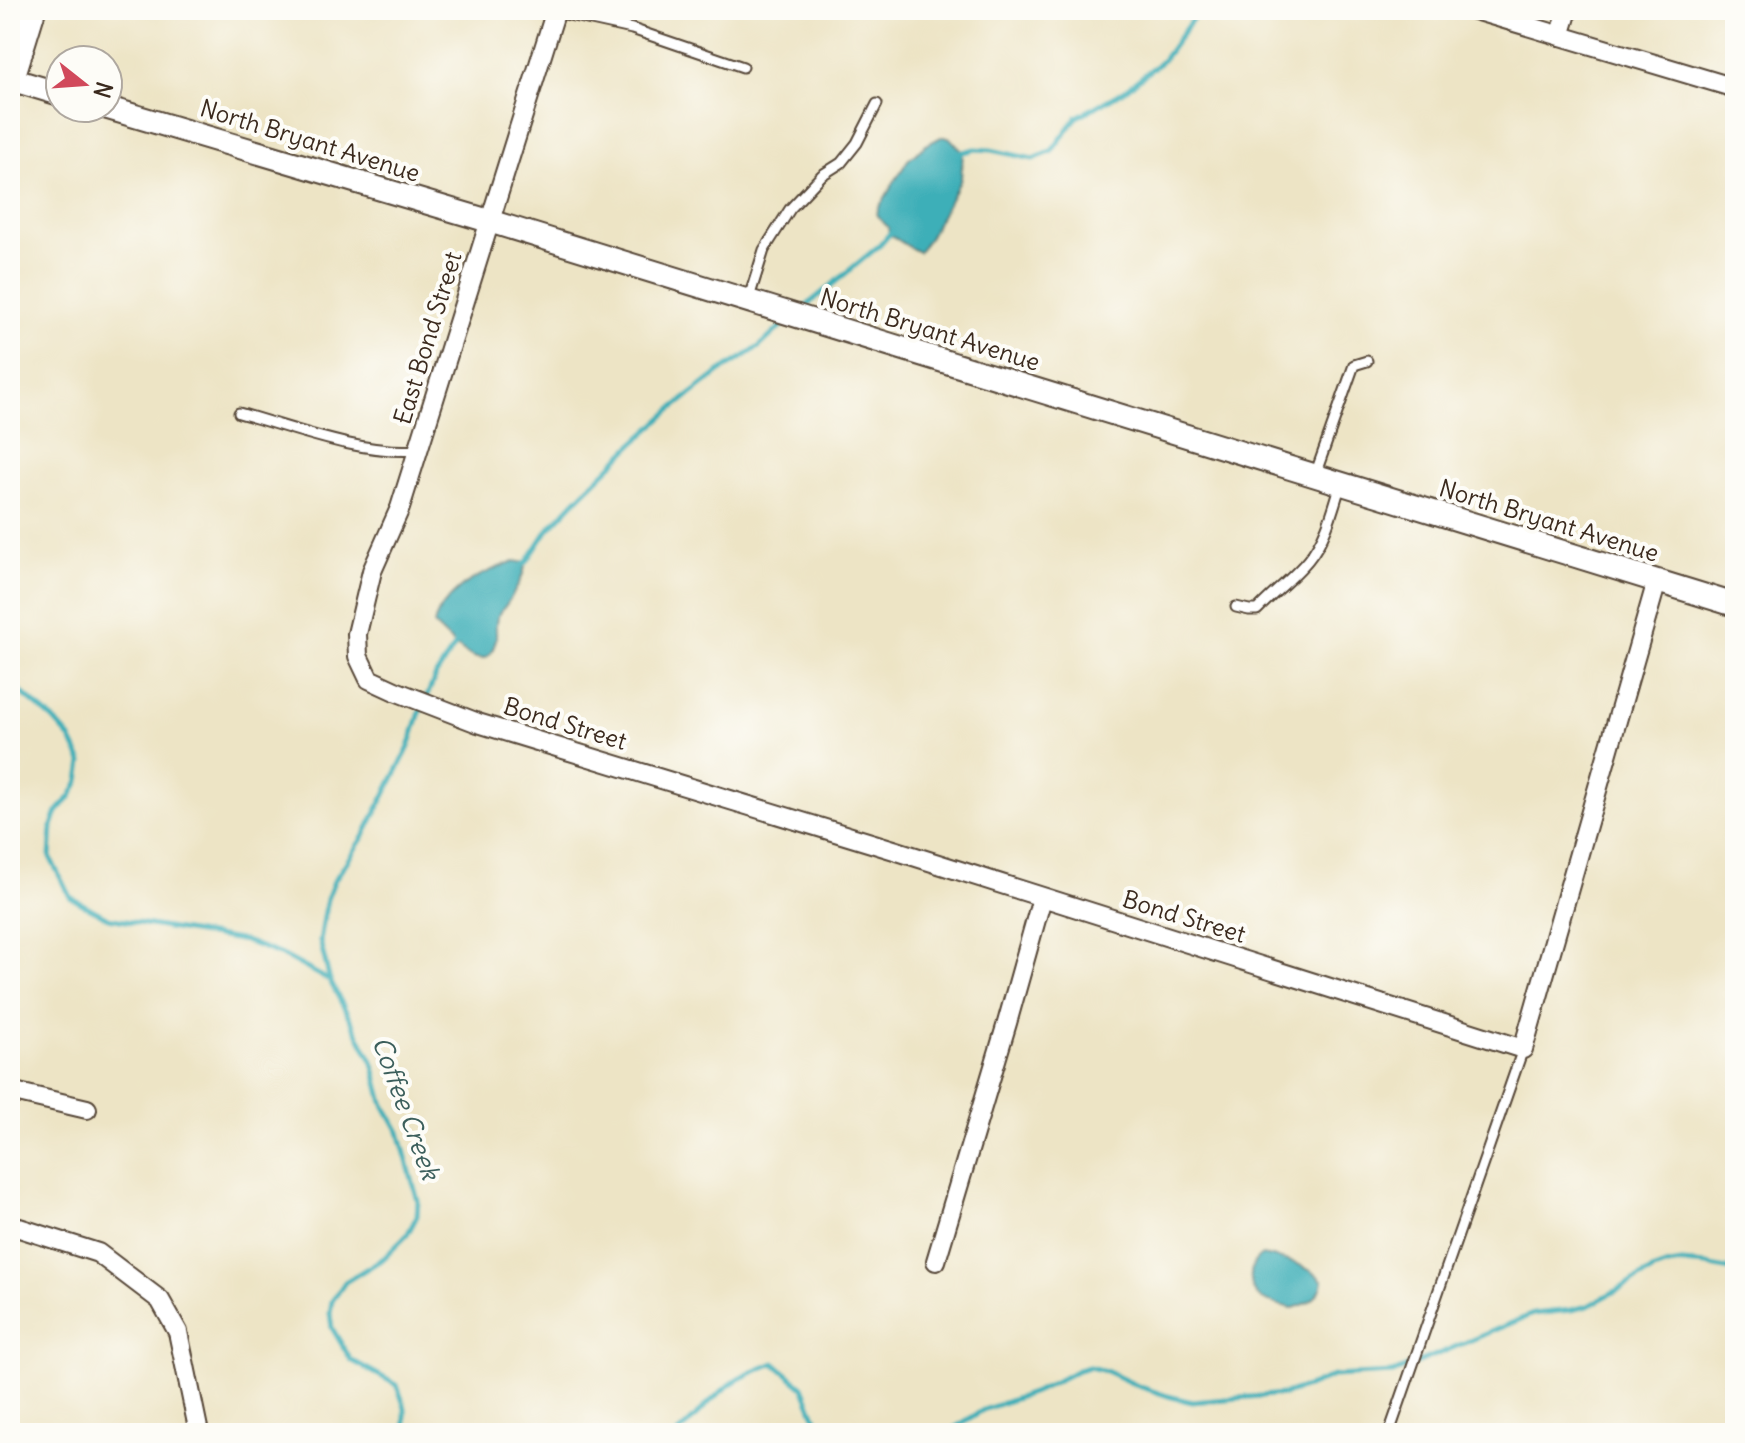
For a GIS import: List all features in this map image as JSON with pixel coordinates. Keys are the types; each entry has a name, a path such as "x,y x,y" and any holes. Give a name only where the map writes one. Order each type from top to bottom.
{"street":[{"path":"34,10 11,82 44,90"},
{"path":"1474,10 1735,88"},
{"path":"1560,36 1568,10"},
{"name":"East Bond Street","path":"369,679 358,656 357,634 372,571 400,508 555,11"},
{"name":"North Bryant Avenue","path":"124,113 489,221 1735,605"},
{"path":"1523,1049 1657,581"},
{"name":"Bond Street","path":"369,679 478,723 880,845 1523,1049"},
{"path":"936,1261 1042,898"},
{"path":"10,1091 87,1109"},
{"path":"10,1225 98,1253 160,1300 178,1332 199,1433"}],"lane":[{"path":"555,11 632,29 743,67"},
{"path":"748,301 764,250 790,209 822,175 841,163 857,143 877,104"},
{"path":"1315,475 1354,365 1367,361"},
{"path":"239,413 334,440 391,451 418,450"},
{"path":"1236,607 1257,610 1308,560 1326,528 1341,483"},
{"path":"1389,1433 1523,1049"}],"water":[{"path":"941,137 949,137 963,152 961,179 919,252 889,234 888,227 877,216 878,209 908,160"},
{"path":"514,561 526,563 514,593 497,618 496,640 490,654 483,658 466,653 434,625 439,612 466,584"},
{"path":"1262,1255 1310,1270 1323,1281 1322,1287 1308,1302 1293,1308 1262,1299 1253,1289 1251,1276 1254,1264"}],"waterway":[{"path":"960,155 975,149 1033,159 1051,152 1077,117 1124,91 1163,60 1196,14 1203,10"},
{"path":"800,311 880,245 892,231"},
{"path":"521,566 547,531 632,445 718,373 759,347 789,319"},
{"path":"330,981 320,941 327,899 334,881 365,834 409,747 436,675 457,643"},
{"name":"Coffee Creek","path":"10,677 21,692 70,738 82,762 79,781 57,812 52,826 50,857 70,897 108,918 245,941 284,956 330,981 373,1063 383,1103 399,1132 418,1201 417,1216 407,1235 384,1258 345,1282 332,1301 330,1313 332,1328 351,1360 397,1385 405,1408 405,1433"},
{"path":"946,1433 983,1410 1037,1391 1089,1367 1192,1402 1284,1394 1333,1376 1393,1373 1533,1314 1588,1306 1668,1265 1707,1265 1735,1271"},
{"name":"Coffee Creek","path":"678,1433 726,1388 743,1376 774,1363 803,1387 822,1433"}]}
